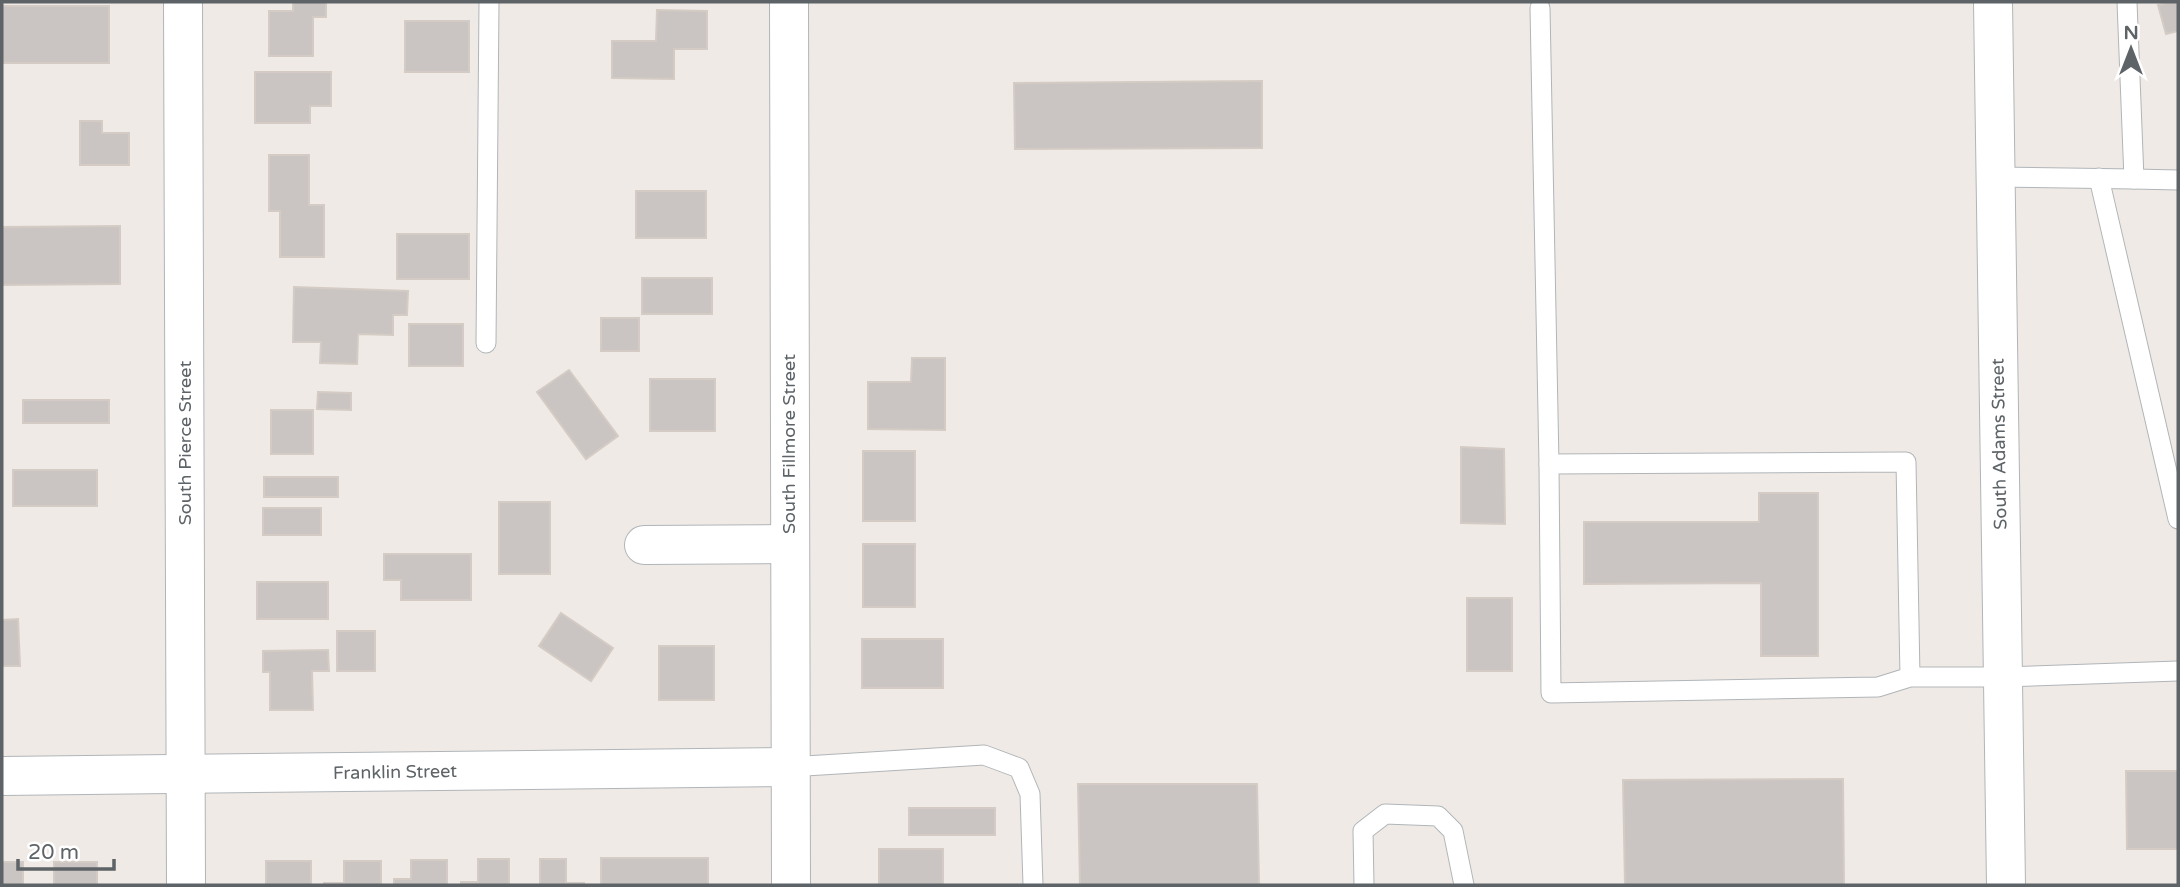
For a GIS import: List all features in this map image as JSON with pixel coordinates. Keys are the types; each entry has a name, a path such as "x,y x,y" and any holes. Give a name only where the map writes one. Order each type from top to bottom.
{"street":[{"name":"South Pierce Street","path":"183,2 186,885"},
{"name":"South Fillmore Street","path":"789,2 791,885"},
{"name":"South Adams Street","path":"1993,2 2006,885"},
{"path":"644,545 789,544"},
{"name":"Franklin Street","path":"2,776 789,767"}],"lane":[{"path":"486,343 489,2"},
{"path":"2127,2 2134,179"},
{"path":"1540,8 1551,693 1878,687 1910,677 2178,671"},
{"path":"1995,177 2178,180"},
{"path":"2099,178 2178,519"},
{"path":"1549,464 1906,462 1910,677"},
{"path":"789,767 984,755 1019,768 1030,794 1033,885"},
{"path":"1364,885 1363,831 1385,814 1438,816 1453,831 1464,885"}],"building":[{"path":"293,2 326,2 326,17 313,17 313,56 269,56 269,11 293,11"},
{"path":"2178,2 2178,31 2166,34 2158,5"},
{"path":"2,6 109,6 109,63 2,63"},
{"path":"657,10 707,11 707,49 674,49 674,79 612,78 612,41 656,41"},
{"path":"405,21 469,21 469,72 405,72"},
{"path":"255,72 331,72 331,106 310,106 310,123 255,123"},
{"path":"1262,81 1262,148 1015,149 1014,83"},
{"path":"80,121 102,121 102,133 129,133 129,165 80,165"},
{"path":"269,155 309,155 309,205 324,205 324,257 280,257 280,211 269,211"},
{"path":"636,191 706,191 706,238 636,238"},
{"path":"120,226 120,284 2,285 2,227"},
{"path":"397,234 469,234 469,279 397,279"},
{"path":"642,278 712,278 712,314 642,314"},
{"path":"294,287 408,291 407,315 393,315 393,335 358,334 357,364 320,363 321,342 293,342"},
{"path":"601,318 639,318 639,351 601,351"},
{"path":"409,324 463,324 463,366 409,366"},
{"path":"912,358 945,358 945,430 868,429 868,382 911,382"},
{"path":"569,370 618,436 586,459 537,392"},
{"path":"650,379 715,379 715,431 650,431"},
{"path":"318,392 351,393 351,410 317,409"},
{"path":"23,400 109,400 109,423 23,423"},
{"path":"271,410 313,410 313,454 271,454"},
{"path":"1461,447 1504,449 1505,524 1461,523"},
{"path":"863,451 915,451 915,521 863,521"},
{"path":"13,470 97,470 97,506 13,506"},
{"path":"264,477 338,477 338,497 264,497"},
{"path":"1759,493 1818,493 1818,656 1761,656 1761,583 1584,584 1584,522 1759,522"},
{"path":"499,502 550,502 550,574 499,574"},
{"path":"263,508 321,508 321,535 263,535"},
{"path":"863,544 915,544 915,607 863,607"},
{"path":"384,554 471,554 471,600 401,600 401,580 384,580"},
{"path":"257,582 328,582 328,619 257,619"},
{"path":"1467,598 1512,598 1512,671 1467,671"},
{"path":"561,613 613,648 591,681 539,646"},
{"path":"18,619 20,666 2,666 2,620"},
{"path":"337,631 375,631 375,671 337,671"},
{"path":"862,639 943,639 943,688 862,688"},
{"path":"659,646 714,646 714,700 659,700"},
{"path":"328,650 329,671 312,671 313,710 270,710 270,672 263,672 263,651"},
{"path":"2126,771 2178,771 2178,849 2127,849"},
{"path":"1843,779 1844,885 1625,885 1623,780"},
{"path":"1078,784 1257,784 1259,885 1080,885"},
{"path":"909,808 995,808 995,835 909,835"},
{"path":"879,849 943,849 943,885 879,885"},
{"path":"601,858 708,858 708,885 601,885"},
{"path":"478,859 509,859 509,885 461,885 461,882 478,882"},
{"path":"540,859 566,859 566,883 584,885 540,885"},
{"path":"411,860 447,860 447,885 394,885 394,879 411,879"},
{"path":"266,861 311,861 311,885 266,885"},
{"path":"344,861 381,861 381,885 324,885 344,883"},
{"path":"2,862 23,862 23,885 2,885"},
{"path":"54,862 97,862 97,885 54,885"}]}
